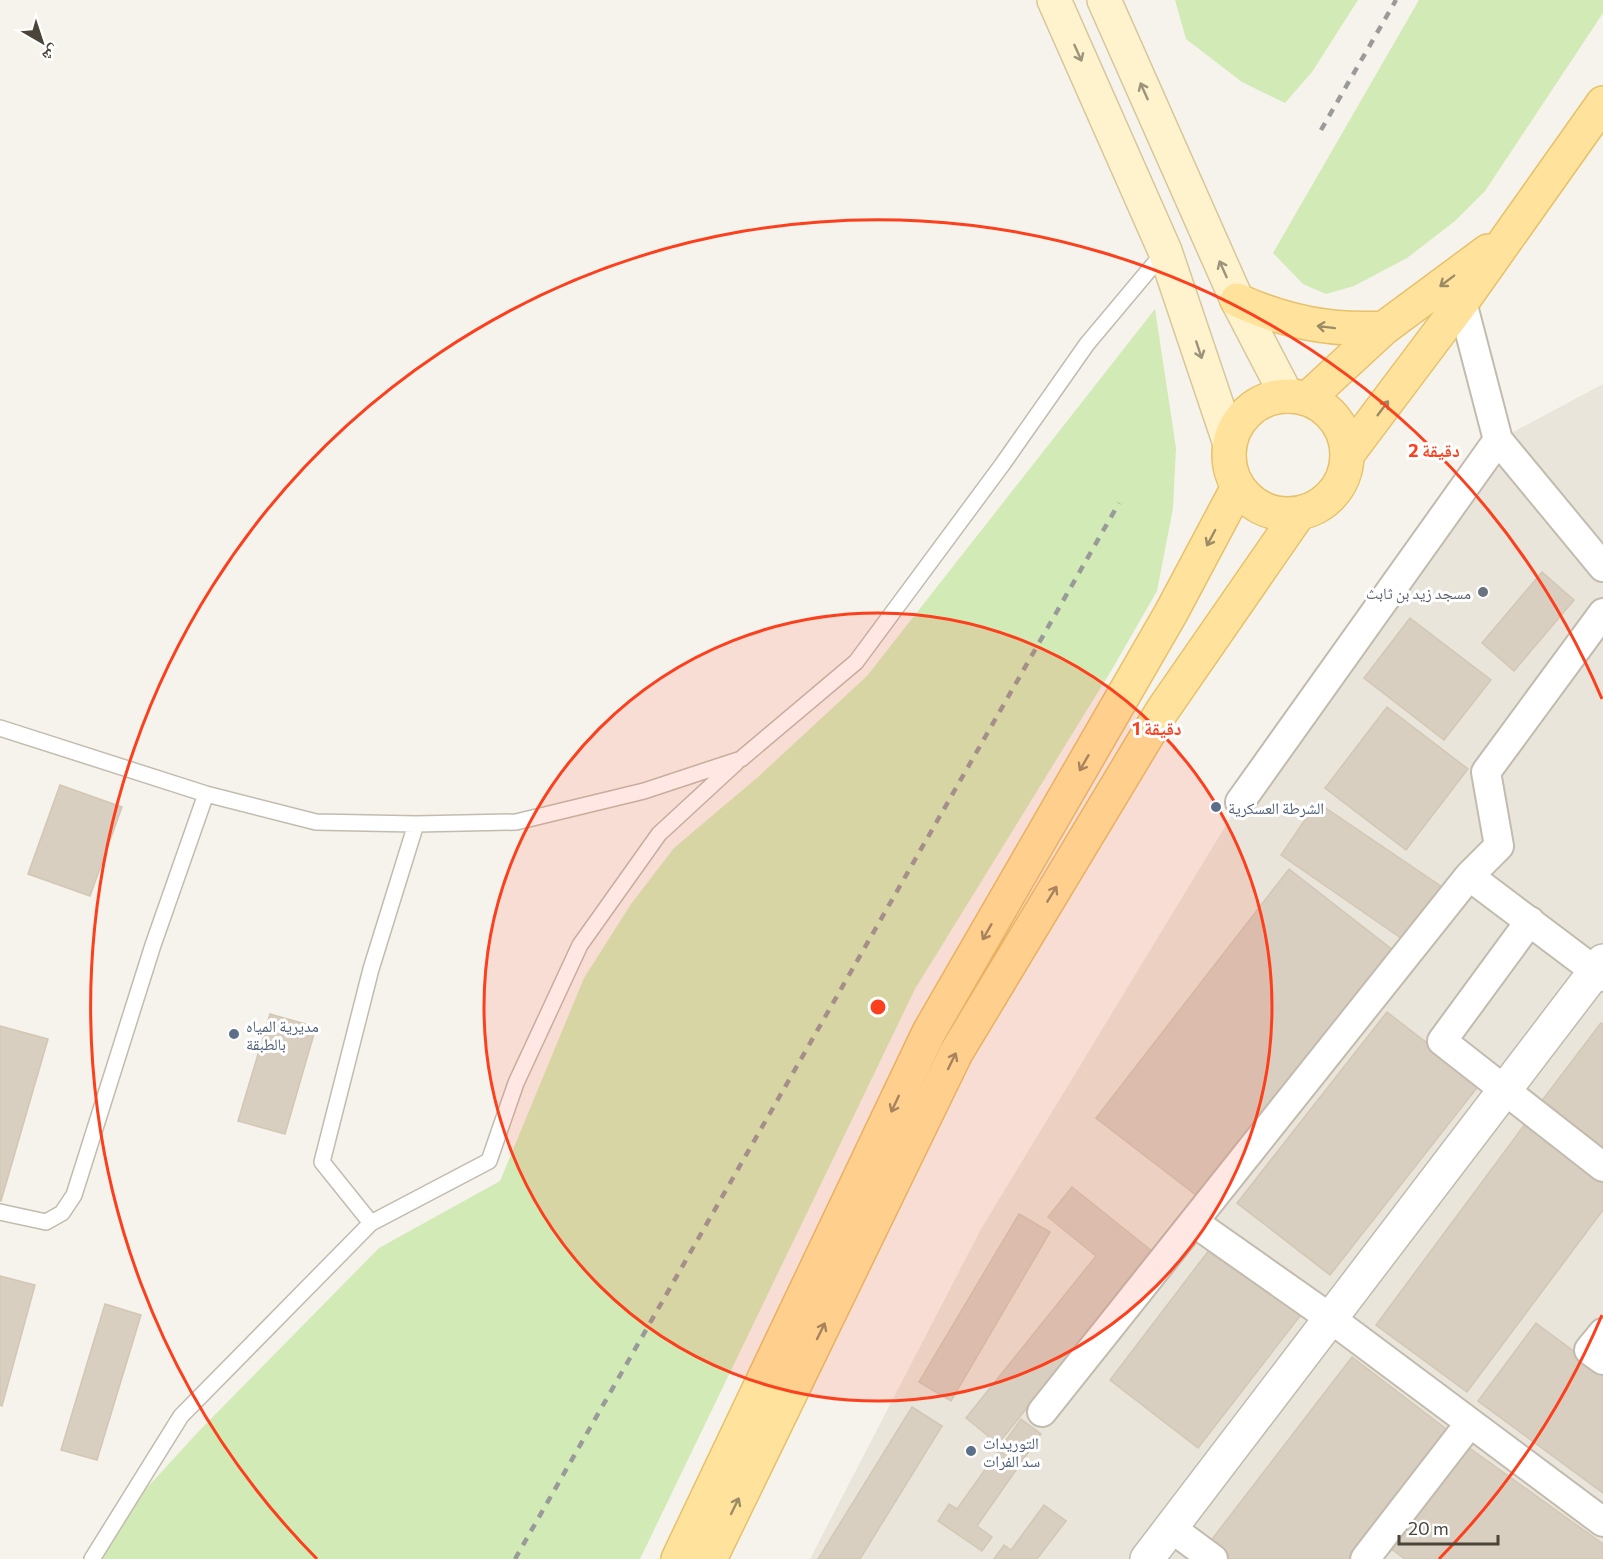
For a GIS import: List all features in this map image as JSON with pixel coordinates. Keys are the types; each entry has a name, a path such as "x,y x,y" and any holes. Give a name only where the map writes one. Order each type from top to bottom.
{"main road":[{"path":"1054,0 1165,251 1230,444 1232,473 1238,486 1250,500 1265,509 1282,514 1299,513 1324,502 1334,492 1341,481 1347,455 1344,437 1336,420 1323,407 1297,398 1267,400 1250,410 1237,425 1230,444"},
{"path":"1104,0 1237,300 1297,398"},
{"path":"1347,455 1462,302 1603,103"},
{"path":"1297,398 1384,328 1511,233"},
{"path":"1189,318 1237,300 1265,312 1324,327 1384,328"},
{"path":"678,1559 928,1032 1171,613 1238,486"},
{"path":"710,1559 956,1053 1162,711 1299,513"}],"street":[{"path":"1462,302 1498,440 1603,567"},
{"path":"1240,802 1498,440"},
{"path":"1042,1412 1469,876 1499,846 1486,772 1603,613"},
{"path":"1147,1559 1504,1090 1600,970 1469,876"},
{"path":"1530,921 1442,1041 1603,1167"},
{"path":"1200,1214 1199,1223 1205,1230 1330,1318 1603,1522"},
{"path":"1603,1333 1589,1350 1603,1360"},
{"path":"1374,1556 1470,1423"},
{"path":"1171,1528 1213,1559"}],"lane":[{"path":"92,1559 181,1416 371,1223 489,1161 516,1083 580,945 659,834 741,759 856,662 1002,465 1087,345 1165,251"},
{"path":"0,728 207,794 316,822 416,824 516,822 644,791 741,759"},
{"path":"0,1212 46,1222 62,1213 74,1195 153,945 207,794"},
{"path":"371,1223 322,1162 371,969 416,824"}],"shaded area":[{"path":"1603,384 1603,1559 810,1559 981,1229 1240,802 1498,440"}],"green space":[{"path":"1175,0 1358,0 1312,72 1285,103 1242,82 1186,39"},
{"path":"1419,0 1603,0 1603,13 1485,191 1455,221 1407,258 1354,286 1326,294 1303,284 1273,253"},
{"path":"1155,309 1176,448 1173,508 1157,591 1111,671 915,989 640,1559 101,1559 132,1504 199,1431 379,1248 500,1181 584,978 631,904 674,848 758,777 867,676"}],"building":[{"path":"1542,572 1574,600 1514,671 1482,643"},
{"path":"1410,618 1491,680 1444,740 1364,678"},
{"path":"1387,707 1468,769 1406,850 1325,788"},
{"path":"60,785 122,807 90,896 28,874"},
{"path":"1317,802 1445,889 1408,943 1281,855"},
{"path":"1289,869 1394,951 1201,1199 1096,1118"},
{"path":"1387,1012 1480,1084 1330,1275 1237,1203"},
{"path":"270,1014 316,1027 285,1134 238,1121"},
{"path":"1601,1023 1603,1024 1603,1152 1540,1103"},
{"path":"0,1026 48,1039 1,1201 0,1201"},
{"path":"1528,1120 1603,1176 1603,1210 1467,1392 1376,1325"},
{"path":"1072,1187 1152,1251 998,1444 966,1418 1096,1256 1048,1217"},
{"path":"1019,1214 1050,1232 951,1401 919,1382"},
{"path":"1213,1245 1307,1307 1198,1448 1110,1380"},
{"path":"0,1276 35,1285 2,1406 0,1405"},
{"path":"105,1304 141,1315 97,1460 61,1450"},
{"path":"1536,1323 1603,1373 1603,1493 1478,1401"},
{"path":"1352,1357 1450,1432 1352,1559 1222,1559 1206,1547"},
{"path":"912,1407 942,1426 860,1559 818,1559"},
{"path":"1021,1419 1041,1434 977,1526 992,1537 982,1551 938,1521 949,1504 957,1509"},
{"path":"1464,1444 1603,1544 1603,1559 1405,1559 1390,1548"},
{"path":"1044,1505 1066,1521 1037,1559 994,1559 1004,1545 1011,1550"}],"railway":[{"path":"1321,130 1396,0"},
{"path":"515,1559 1119,503"}],"place":[{"name":"مسجد زيد بن ثابث","path":"1483,592"},
{"name":"الشرطة العسكرية","path":"1216,807"},
{"name":"مديرية المياه بالطبقة","path":"234,1034"},
{"name":"التوريدات سد الفرات","path":"971,1451"}]}
